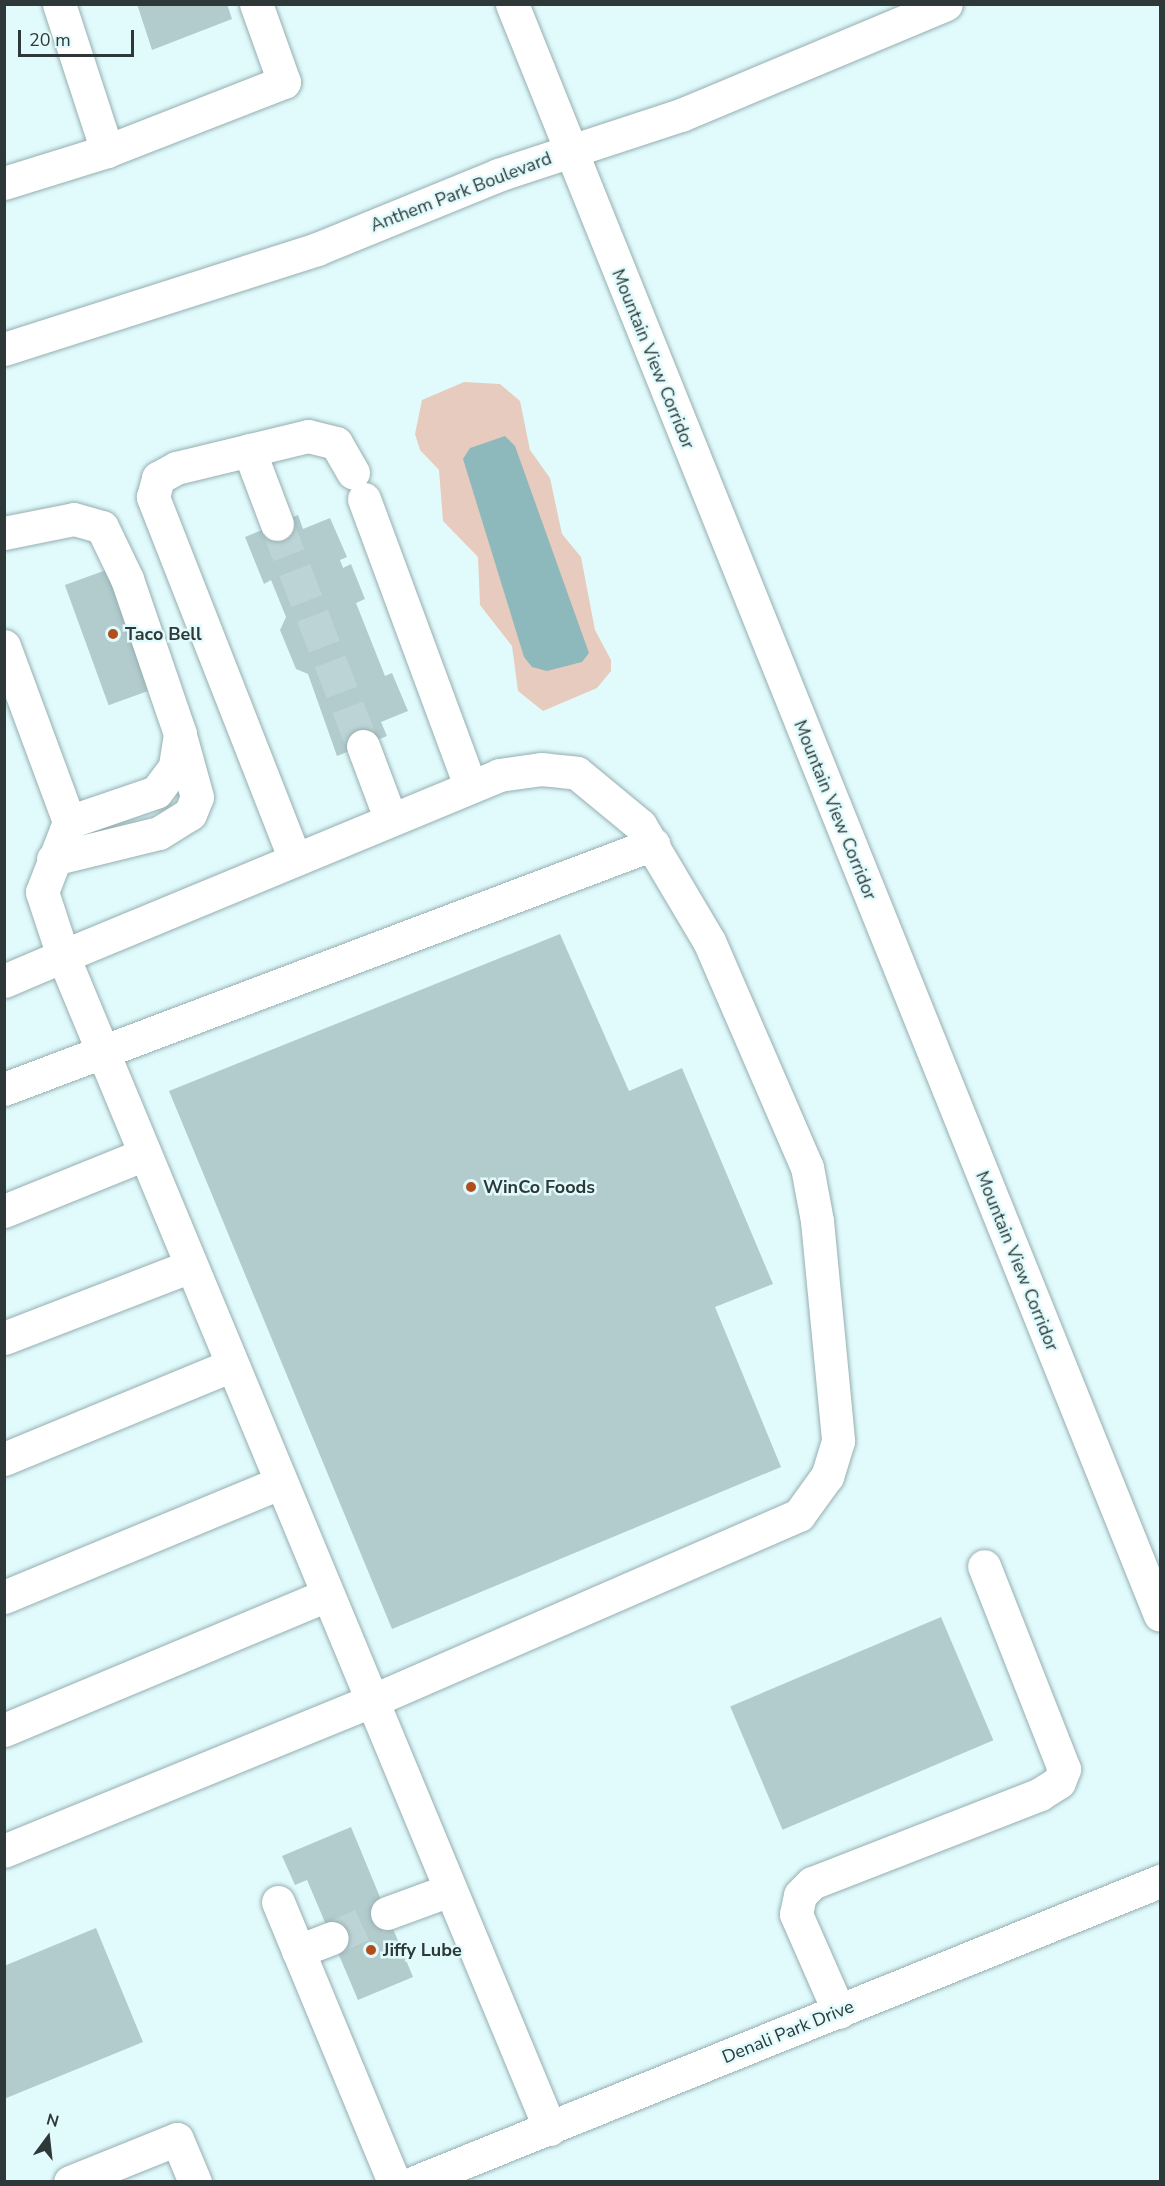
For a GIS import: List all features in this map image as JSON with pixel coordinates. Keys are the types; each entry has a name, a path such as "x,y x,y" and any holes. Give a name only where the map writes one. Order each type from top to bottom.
{"main road":[{"path":"59,4 107,151"},
{"path":"4,183 107,151 284,82 256,4"},
{"name":"Mountain View Corridor","path":"512,4 1161,1615"},
{"name":"Anthem Park Boulevard","path":"4,349 317,249 569,150 681,115 946,4"},
{"path":"294,857 153,497 158,478 176,468 249,450 323,437 346,453 470,785"},
{"path":"249,450 277,524"},
{"path":"4,533 74,519 102,527 127,579 180,734 197,797 190,814 159,833 54,859"},
{"path":"4,646 69,822 42,892 63,956 550,2129"},
{"path":"69,822 156,792 175,768 180,734"},
{"path":"363,746 390,818"},
{"path":"4,981 294,857 470,785 541,769 578,773 619,805 653,844 709,941 807,1167 818,1221 838,1441 817,1494 799,1515 371,1701 4,1851"},
{"path":"4,1089 102,1049 653,844"},
{"path":"4,1211 145,1154"},
{"path":"4,1338 191,1266"},
{"path":"4,1459 232,1365"},
{"path":"4,1597 280,1482"},
{"path":"839,2012 796,1914 800,1895 812,1883 1040,1794 1059,1782 1064,1769 984,1566"},
{"path":"4,1730 327,1595"},
{"name":"Denali Park Drive","path":"415,2181 550,2129 1161,1881"},
{"path":"387,1913 450,1890"},
{"path":"278,1902 394,2181"},
{"path":"298,1951 332,1938"},
{"path":"70,2181 177,2139 195,2181"}],"shaded area":[{"path":"464,382 500,384 520,401 530,450 550,478 562,534 581,557 595,630 611,660 611,671 597,688 543,711 518,691 512,646 480,605 478,557 443,521 439,470 420,450 415,434 422,400"}],"water":[{"path":"505,436 515,446 589,653 582,662 547,671 532,667 524,657 463,459 470,448"}],"building":[{"path":"137,4 227,4 232,19 152,50"},
{"path":"298,515 303,529 330,518 347,557 340,560 343,568 351,564 365,599 356,603 385,676 392,673 408,711 381,722 387,736 337,756 308,674 296,669 280,630 286,617 271,580 264,584 245,537"},
{"path":"109,569 153,689 109,705 65,585"},
{"name":"WinCo Foods","path":"560,934 629,1091 682,1068 773,1284 715,1307 781,1467 392,1629 169,1091"},
{"path":"941,1617 993,1740 783,1830 730,1706"},
{"path":"351,1827 413,1977 358,2000 307,1880 295,1885 282,1856"},
{"path":"96,1928 143,2042 4,2099 4,1966"}],"tunnel":[{"path":"277,524 363,746"},
{"path":"332,1938 387,1913"}],"place":[{"name":"Taco Bell","path":"113,634"},
{"name":"WinCo Foods","path":"471,1187"},
{"name":"Jiffy Lube","path":"371,1950"}]}
